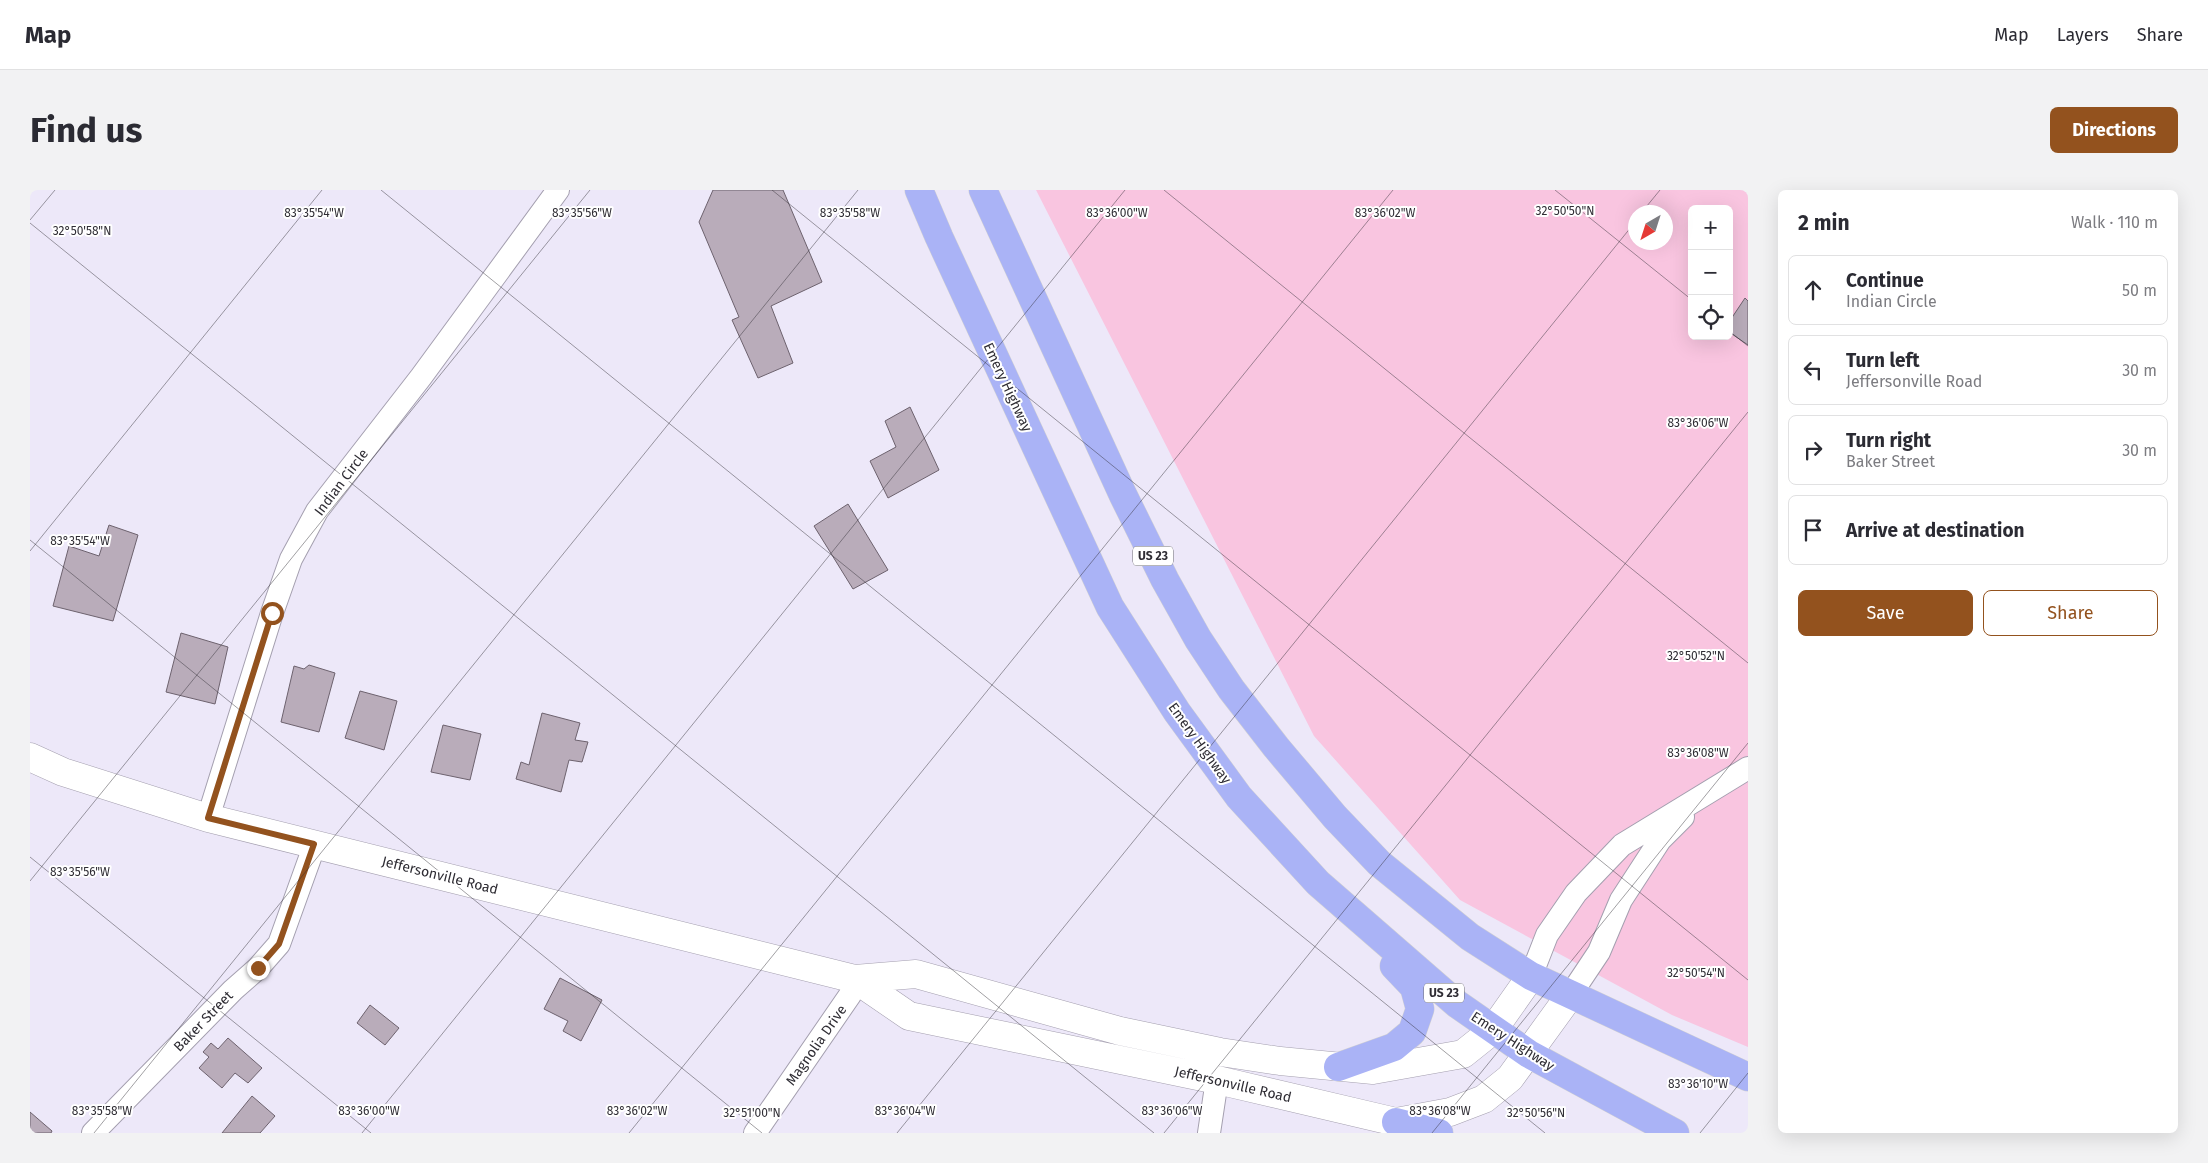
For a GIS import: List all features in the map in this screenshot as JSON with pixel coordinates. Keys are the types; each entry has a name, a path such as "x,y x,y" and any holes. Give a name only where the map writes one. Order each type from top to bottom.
{"highway":[{"name":"Emery Highway","path":"919,190 943,246 1110,607 1177,712 1239,797 1318,884 1457,1004 1529,1054 1675,1133"},
{"name":"US 23","path":"983,190 1141,533 1198,639 1231,689 1276,747 1335,817 1379,863 1470,937 1531,976 1748,1077"},
{"path":"1338,1067 1394,1047 1412,1032 1420,1009 1414,986 1384,957 1364,924"},
{"path":"1396,1122 1439,1133"}],"street":[{"name":"Indian Circle","path":"208,818 288,568 317,511 421,377 558,190"},
{"name":"Jeffersonville Road","path":"30,756 63,772 208,818 855,979 916,974 1120,1031 1220,1052 1373,1070 1463,1054 1493,1030 1531,976"},
{"path":"1531,976 1547,935 1576,893 1622,845 1748,768"},
{"path":"1571,994 1599,952 1622,900 1660,840 1677,822 1721,783"},
{"name":"Baker Street","path":"94,1132 233,990 258,968 279,944 314,844"},
{"name":"Jeffersonville Road","path":"855,979 909,1016 1217,1080 1396,1122 1450,1112 1484,1099 1510,1078 1571,994"},
{"name":"Magnolia Drive","path":"755,1133 850,995 855,979"},
{"path":"1209,1133 1217,1080"}],"shaded area":[{"path":"1036,190 1748,190 1748,1047 1672,1015 1460,900 1314,736"}],"building":[{"path":"713,190 783,190 822,282 771,306 793,363 758,378 732,320 739,317 699,222"},
{"path":"1745,298 1748,301 1748,345 1733,335 1733,316"},
{"path":"910,407 939,470 888,498 870,461 896,447 885,421"},
{"path":"848,504 888,570 853,589 814,526"},
{"path":"109,525 138,535 113,621 53,606 69,546 99,556"},
{"path":"181,633 228,647 215,704 166,692"},
{"path":"309,665 335,673 319,732 281,722 294,666 304,669"},
{"path":"360,691 397,701 384,750 345,738"},
{"path":"542,713 580,723 575,740 588,742 582,762 569,760 561,792 516,779 521,762 529,765"},
{"path":"443,725 481,734 470,780 431,772"},
{"path":"560,978 602,1000 581,1041 563,1031 568,1021 544,1009"},
{"path":"370,1005 399,1028 385,1045 357,1023"},
{"path":"228,1038 262,1068 248,1083 235,1073 222,1088 199,1068 209,1057 203,1052 211,1043 218,1049"},
{"path":"252,1096 275,1116 260,1133 222,1133"},
{"path":"30,1112 52,1131 51,1133 30,1133"}],"route":[{"path":"258,968 279,944 314,844 208,818 272,613"}]}
